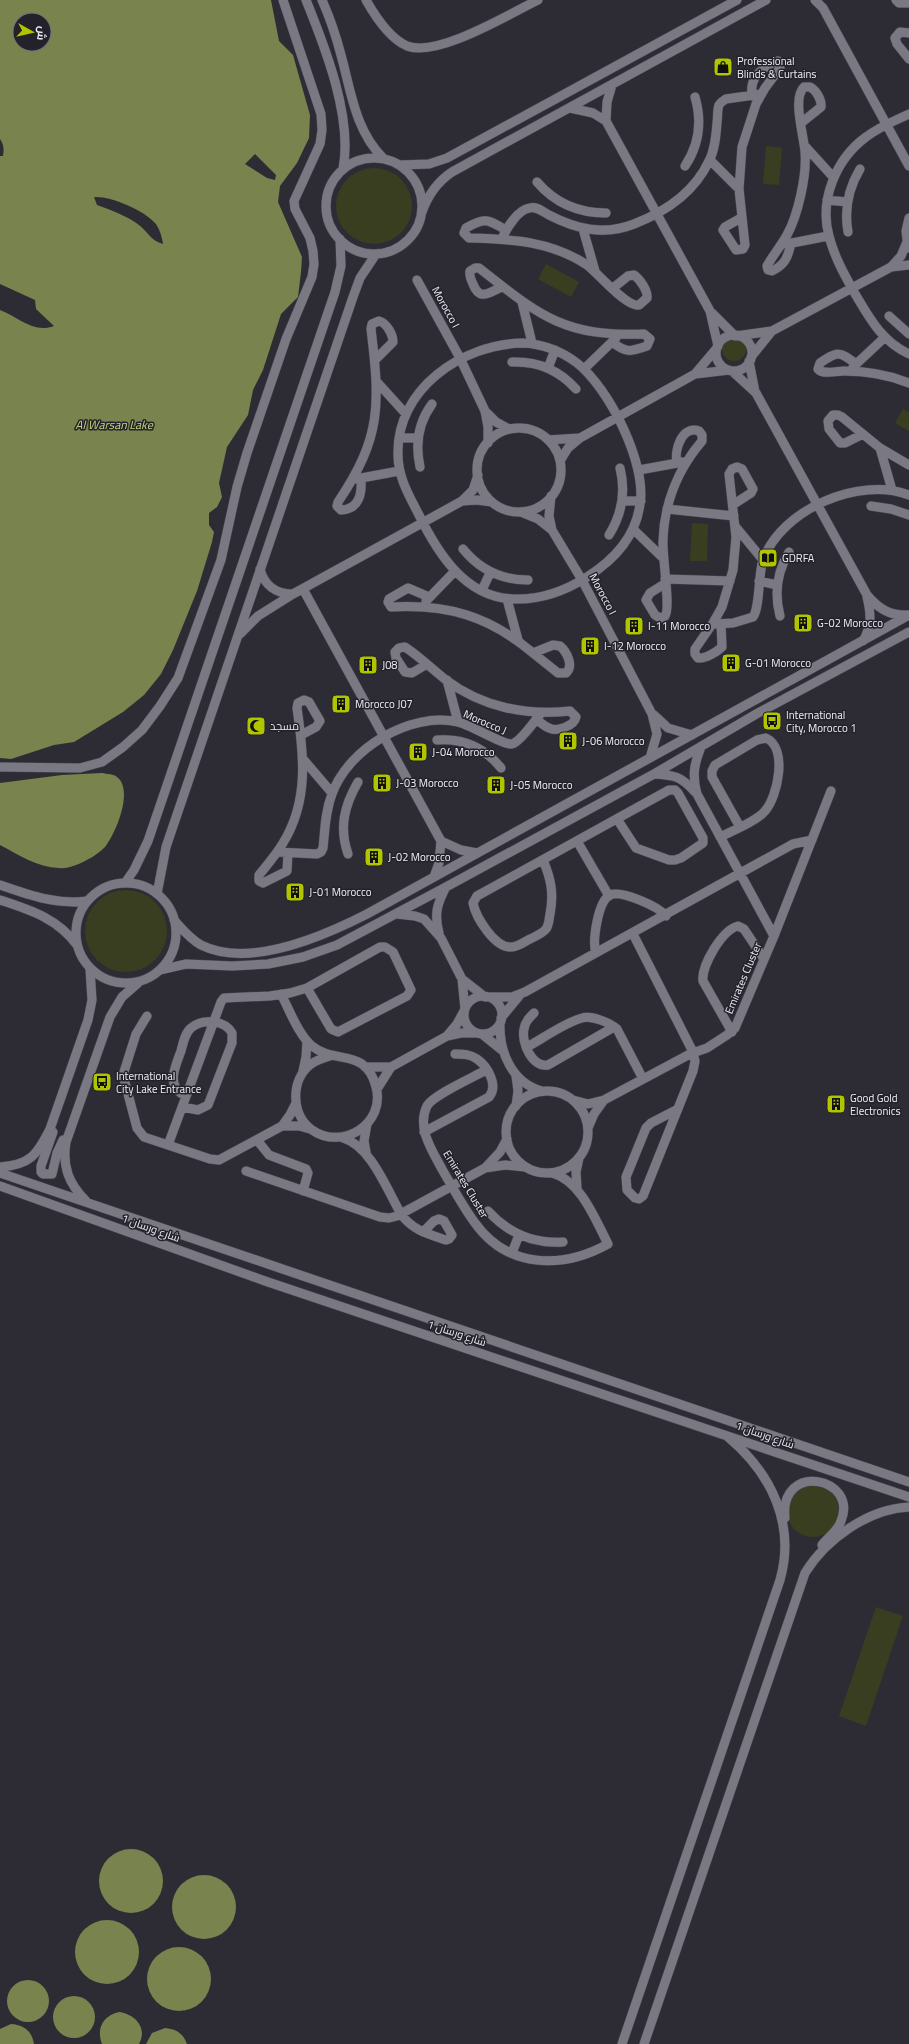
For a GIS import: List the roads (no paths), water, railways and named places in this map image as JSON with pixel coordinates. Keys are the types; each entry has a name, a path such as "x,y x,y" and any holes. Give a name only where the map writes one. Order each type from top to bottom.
{"street":[{"path":"0,767 80,768 102,762 123,747 142,730 170,692 182,669 221,560 236,493 247,453 286,338 313,271 314,258 312,244 295,210 294,201 320,144 322,130 321,114 283,0"},
{"path":"306,0 328,63 344,122 346,145 344,169"},
{"path":"322,0 341,53 360,126 372,147 383,158 400,165 413,177 420,194 422,212"},
{"path":"366,0 396,40 413,48 425,48 456,39 538,0"},
{"path":"400,165 424,165 447,158 738,0"},
{"path":"383,158 362,159 344,169 332,184 326,203 329,222 340,239 356,250 376,254 392,250 405,242 416,228 427,198 436,186 452,172 766,0"},
{"path":"815,0 822,4 909,166"},
{"path":"896,0 899,3 909,3"},
{"path":"909,34 900,32 895,38 897,44 909,59"},
{"path":"606,121 607,102 612,84"},
{"path":"502,239 506,230 522,212 529,208 537,208 559,220 583,229 597,231 615,230 633,225 657,214 680,199 687,192 700,177 710,160 716,136 718,110 721,102 726,99 757,95 742,147 739,189 741,218"},
{"path":"685,166 692,153 698,134 698,111 695,97"},
{"path":"570,108 593,112 606,121 710,311 718,347 718,360 724,367 731,370 756,393"},
{"path":"909,114 865,138 855,146 846,156 834,178 828,200 828,236 834,252 852,288 869,318 884,338 909,354"},
{"path":"791,243 786,261 774,270 770,271 767,266 790,230 795,214 805,166 801,122"},
{"path":"698,134 716,136"},
{"path":"804,145 834,178"},
{"path":"710,160 739,189"},
{"path":"848,232 847,202 852,185 860,169"},
{"path":"537,182 550,195 566,205 582,210 606,212"},
{"path":"828,200 847,202"},
{"path":"559,220 566,205"},
{"path":"560,461 568,448 580,438 695,374 727,337 772,332 891,267 908,246 906,231 909,218"},
{"path":"506,230 490,221 484,220 464,231 465,235 469,238 533,242 547,246 573,257 595,271 613,288"},
{"path":"583,229 595,271"},
{"path":"781,246 828,236"},
{"path":"125,883 142,856 148,841 335,292 341,266 340,239"},
{"path":"157,894 166,847 356,287 376,254"},
{"path":"891,267 909,265"},
{"name":"Morocco I","path":"417,280 460,358 485,411 488,427 488,443"},
{"path":"502,287 522,302 566,326 615,338 584,369"},
{"path":"522,302 532,343"},
{"path":"710,311 735,336 743,338 748,343 751,350 750,360 756,393 867,595 875,605 885,612 897,615 909,615"},
{"path":"889,316 909,334"},
{"path":"695,374 742,369 772,332"},
{"path":"848,371 884,338"},
{"path":"532,343 555,350 570,358 584,369 597,384 617,418 633,450 639,470 641,502 633,529 618,552 600,568 582,580 549,595 528,599 506,599 482,590 455,571 437,549 407,492 399,470 399,438 406,414 428,382 460,358 496,345 532,343"},
{"path":"548,368 555,350"},
{"path":"856,364 844,355 838,353 820,362 817,366 819,371 823,372 848,371 877,374 909,383"},
{"path":"375,360 377,398 373,431 357,479 399,470"},
{"path":"512,362 530,362 548,368 563,377 576,389"},
{"path":"377,382 406,414"},
{"path":"420,467 418,438 425,416 432,404"},
{"name":"Morocco I","path":"485,411 496,422 509,429"},
{"path":"237,637 258,616 302,588 462,501 473,490 478,476 479,458 488,443 497,434 509,429 526,429 538,433 548,440 556,449 560,461 560,478 551,496 541,506 521,512 506,510 492,502 484,492 478,476"},
{"path":"863,434 880,448 909,465"},
{"path":"399,438 418,438"},
{"path":"548,440 580,438"},
{"path":"880,448 892,490"},
{"path":"639,470 681,462 667,509 662,557 665,581 730,581"},
{"path":"609,535 617,519 622,502 623,484 620,468"},
{"path":"734,504 736,548 730,581 717,624 733,623 752,617 757,608 759,581 764,560 775,541 790,524 837,496 853,492 870,489 892,490 909,495"},
{"name":"Morocco I","path":"551,496 549,510 552,530"},
{"path":"462,501 477,500 492,502"},
{"path":"622,502 641,502"},
{"path":"871,506 908,513"},
{"path":"667,509 734,516"},
{"name":"Morocco I","path":"521,512 538,519 552,530 582,580 652,714 657,734 650,758"},
{"path":"735,526 764,560"},
{"path":"633,529 662,557"},
{"path":"463,549 477,565 490,573 506,578 528,580"},
{"path":"780,616 777,600 777,585 780,571 789,552"},
{"path":"260,569 264,580 271,588 282,593 293,594"},
{"path":"422,606 455,571"},
{"path":"482,590 490,573"},
{"path":"759,581 777,585"},
{"path":"302,588 441,841 439,863 434,877"},
{"path":"429,597 408,588 389,599 388,602 391,606 422,606 452,610 476,617 518,640 533,652"},
{"path":"863,641 871,619 867,595"},
{"path":"506,599 518,640"},
{"path":"77,946 76,932 78,919 87,901 104,888 125,883 145,887 157,894 169,909 174,920 192,939 216,950 250,952 282,948 312,939 332,931 434,877 909,615"},
{"path":"87,1202 71,1185 66,1171 65,1149 110,1017 122,997 139,982 160,970 186,964 250,966 303,957 348,940 654,774 758,713 909,632"},
{"path":"427,664 447,680 458,722"},
{"name":"Morocco J","path":"278,852 317,854 321,852 323,848 326,815 332,793 342,774 357,758 402,728 420,723 439,721 458,722 479,730 504,743 511,744 517,741 538,716 498,706 471,695 447,680"},
{"path":"758,713 764,706 781,695 782,692 778,688"},
{"name":"Morocco I","path":"652,714 668,728 692,735"},
{"path":"473,745 479,730"},
{"path":"288,852 287,871 261,882 258,879 259,875 278,852 292,827 298,808 302,789 303,759 301,735"},
{"path":"720,837 740,826 765,811 777,784 779,774 779,761 773,744 766,738 757,740 715,765 712,771 712,778 740,826"},
{"path":"437,740 452,740 473,745 486,752 501,768"},
{"name":"Emirates Cluster","path":"516,1076 527,1086 542,1091 558,1092 573,1100 588,1104 604,1100 693,1052 707,1048 732,1032 774,936 697,794 693,782 693,770 701,746"},
{"path":"303,759 332,793"},
{"name":"Emirates Cluster","path":"654,774 677,777 687,783 697,794"},
{"path":"348,854 344,841 343,817 358,782"},
{"path":"543,860 552,886 552,899 547,926 544,932 517,946 510,948 500,945 480,920 474,906 475,898 543,860 577,841 618,819 669,790 675,790 703,838 703,843 681,858 669,860 636,848 618,819"},
{"path":"774,936 831,791"},
{"path":"326,815 343,817"},
{"path":"423,1232 408,1223 401,1214 366,1152 364,1141 368,1124 375,1110 377,1089 391,1067 447,1036 461,1033 479,1034 493,1031 520,995 666,916 793,844 812,840"},
{"path":"441,841 462,850 477,853"},
{"path":"577,841 609,896"},
{"path":"0,885 46,900 67,903 87,901"},
{"path":"446,887 438,902 435,912 441,938 462,979 466,1025 503,1051"},
{"path":"596,953 594,943 595,932 603,903 609,896 616,894 647,903 660,909 666,916"},
{"path":"0,900 50,919 65,931 77,946 82,958 90,969 109,981 120,983 139,982"},
{"path":"397,914 415,916 424,920 441,938"},
{"path":"160,970 169,958 175,943 174,920"},
{"path":"732,1032 703,981 703,976 709,961 726,932 738,926 744,929 764,959"},
{"path":"633,934 693,1052 695,1061 693,1071 678,1109 642,1196 639,1199 635,1198 627,1190 626,1177 646,1128 651,1123 678,1109"},
{"path":"168,1145 221,1002 226,997 281,994 307,988 380,947 385,947 392,952 411,990 407,996 338,1032 331,1028 307,988"},
{"path":"0,1167 22,1163 38,1152 50,1129 90,1010 92,990 90,969"},
{"path":"462,979 497,1003 503,1051 516,1076 518,1091 516,1106 508,1122 507,1139 513,1155 525,1167"},
{"path":"281,994 307,1041 320,1052 330,1056 349,1057 365,1067 377,1089"},
{"path":"447,1036 475,998 520,995"},
{"path":"534,1013 529,1017 524,1029 524,1041 535,1062 545,1065 614,1027"},
{"path":"147,1016 133,1040 123,1070 123,1080 139,1131 144,1137 210,1159 219,1160 282,1126 296,1103"},
{"path":"527,1047 582,1018 591,1018 614,1027 643,1079"},
{"path":"182,1107 198,1110 208,1105 232,1044 233,1037 230,1030 225,1026 214,1022 198,1024 187,1033 173,1076 175,1088 186,1096"},
{"path":"307,1041 303,1073 295,1092 300,1117 310,1129"},
{"path":"424,1132 489,1097 493,1092 494,1085 486,1070 476,1059 462,1054 455,1054"},
{"path":"303,1073 310,1065 320,1059 330,1056"},
{"path":"365,1067 391,1067"},
{"path":"424,1132 425,1111 431,1101 486,1070"},
{"path":"516,1106 527,1096 542,1091"},
{"name":"Emirates Cluster","path":"573,1100 584,1113 588,1130"},
{"name":"Emirates Cluster","path":"424,1132 452,1186 480,1230 495,1243 512,1253 535,1260 559,1261 581,1257 608,1244 577,1188 576,1172 586,1144 588,1130 594,1114 604,1100"},
{"path":"58,1105 52,1136 41,1166 41,1172 43,1174 52,1174 60,1146 71,1129"},
{"path":"342,1138 356,1133 368,1124"},
{"path":"282,1126 299,1126 310,1129 326,1137 342,1138 355,1143 366,1152"},
{"path":"246,1171 380,1217 389,1218 401,1214 485,1168 496,1158 507,1139"},
{"path":"257,1140 268,1155 306,1169 308,1173 303,1191"},
{"path":"552,1173 572,1165 580,1158"},
{"path":"485,1168 505,1165 525,1167 534,1171 552,1173 563,1177 577,1188"},
{"name":"شارع ورسان 1","path":"0,1173 909,1482"},
{"name":"شارع ورسان 1","path":"0,1186 414,1332 724,1433 909,1497"},
{"path":"488,1212 502,1225 519,1236 540,1241 563,1242"},
{"path":"512,1253 519,1236"},
{"path":"724,1433 750,1456 770,1486 781,1516 786,1551"},
{"path":"622,2044 780,1580 788,1542 784,1508 786,1500 793,1490 803,1482 820,1481 828,1484 837,1492 843,1504 844,1512 837,1528 814,1558 799,1586 644,2044"},
{"path":"814,1558 840,1536 867,1517 894,1509 909,1507"}],"water":[{"name":"Al Warsan Lake","path":"0,0 271,0 279,41 293,55 310,115 309,138 297,163 280,186 278,202 302,257 298,297 281,314 263,370 253,390 248,415 227,447 219,483 222,497 217,507 209,513 209,525 214,532 212,542 197,591 173,650 161,674 144,695 123,712 74,742 54,745 11,759 0,758 0,310 26,324 39,328 54,326 36,309 35,300 0,284 0,156 3,156 4,149 0,139","holes":["255,154 276,175 275,180 267,178 245,164","94,197 118,201 144,214 156,224 161,234 163,244 155,241 139,225 130,219 97,205"]},
{"path":"102,773 116,776 122,783 124,801 122,812 114,832 101,851 77,865 59,868 36,863 0,845 0,783 62,775"},
{"path":"131,1849 143,1852 154,1858 160,1869 163,1881 160,1893 154,1904 143,1910 131,1913 119,1910 108,1904 102,1893 99,1881 102,1869 108,1858 119,1852"},
{"path":"204,1875 216,1878 227,1884 233,1895 236,1907 233,1919 227,1930 216,1936 204,1939 192,1936 181,1930 175,1919 172,1907 175,1895 181,1884 192,1878"},
{"path":"107,1920 119,1923 130,1929 136,1940 139,1952 136,1964 130,1975 119,1981 107,1984 95,1981 84,1975 78,1964 75,1952 78,1940 84,1929 95,1923"},
{"path":"179,1947 191,1950 202,1956 208,1967 211,1979 208,1991 202,2002 191,2008 179,2011 167,2008 156,2002 150,1991 147,1979 150,1967 156,1956 167,1950"},
{"path":"24,1980 32,1980 40,1983 46,1989 49,2001 46,2013 40,2019 32,2022 24,2022 16,2019 10,2013 7,2005 7,1997 10,1989 16,1983"},
{"path":"70,1996 78,1996 86,1999 92,2005 95,2017 92,2029 86,2035 78,2038 70,2038 62,2035 56,2029 53,2021 53,2013 56,2005 62,1999"},
{"path":"119,2012 125,2013 135,2019 141,2027 142,2033 139,2044 102,2044 100,2033 102,2024 109,2016"},
{"path":"11,2024 23,2027 27,2030 33,2039 34,2044 0,2044 0,2029"},
{"path":"165,2028 173,2029 179,2032 187,2044 146,2044 152,2033"}],"place":[{"name":"Professional Blinds & Curtains","path":"723,67"},
{"name":"GDRFA","path":"768,558"},
{"name":"G-02 Morocco","path":"803,623"},
{"name":"I-11 Morocco","path":"634,626"},
{"name":"I-12 Morocco","path":"590,646"},
{"name":"G-01 Morocco","path":"731,663"},
{"name":"J08","path":"368,665"},
{"name":"Morocco J07","path":"341,704"},
{"name":"International City, Morocco 1","path":"772,721"},
{"name":"مسجد","path":"256,726"},
{"name":"J-06 Morocco","path":"568,741"},
{"name":"J-04 Morocco","path":"418,752"},
{"name":"J-03 Morocco","path":"382,783"},
{"name":"J-05 Morocco","path":"496,785"},
{"name":"J-02 Morocco","path":"374,857"},
{"name":"J-01 Morocco","path":"295,892"},
{"name":"International City Lake Entrance","path":"102,1082"},
{"name":"Good Gold Electronics","path":"836,1104"}]}
